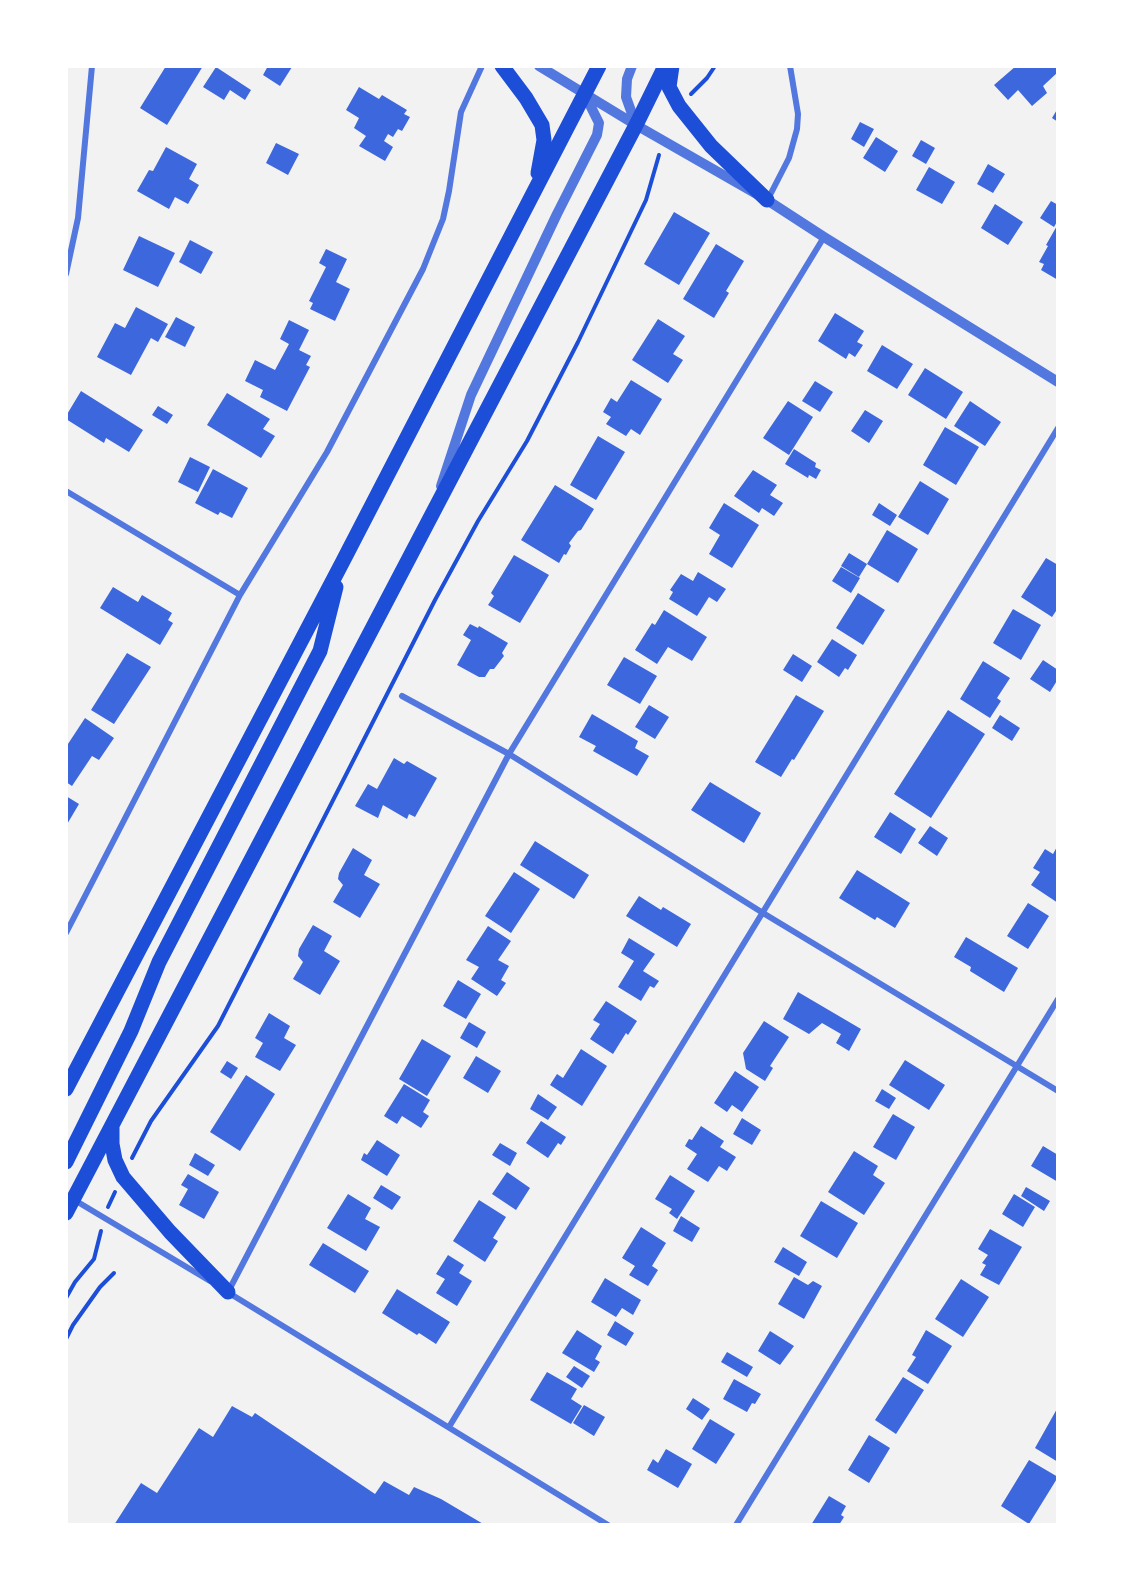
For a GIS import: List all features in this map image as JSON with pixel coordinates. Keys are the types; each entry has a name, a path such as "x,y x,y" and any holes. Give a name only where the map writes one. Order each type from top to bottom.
{"main road":[{"path":"502,66 526,98 542,125 544,140 542,157 532,196"},
{"path":"66,1089 599,66"},
{"path":"68,1203 665,66"},
{"path":"672,66 669,87 679,106 711,146 767,200"},
{"path":"66,1162 131,1031 159,962 320,651 342,563"},
{"path":"112,1122 114,1152 123,1178 170,1232 228,1292"},
{"path":"66,1184 68,1203"}],"street":[{"path":"66,274 78,218 92,66"},
{"path":"66,933 240,596 327,452 423,269 434,245 445,210 461,112 482,66"},
{"path":"539,66 767,200 1058,382"},
{"path":"633,66 627,79 626,97 636,125"},
{"path":"767,200 789,158 797,129 798,114 790,66"},
{"path":"431,514 471,395 597,135 599,123 585,94"},
{"path":"228,1292 509,754 824,237"},
{"path":"449,1427 1058,428"},
{"path":"66,491 240,596"},
{"path":"402,696 509,754 763,913 1058,1091"},
{"path":"736,1525 1058,999"},
{"path":"68,1203 104,1218 608,1525"}],"path":[{"path":"679,106 708,78 715,66"},
{"path":"66,1298 75,1282 94,1259 112,1196 151,1121 223,1018 435,600 478,521 527,441 578,342 646,200 663,140"},
{"path":"66,1339 73,1325 100,1287 114,1273"}],"building":[{"path":"166,66 203,66 167,125 140,108"},
{"path":"268,66 292,67 280,86 263,75"},
{"path":"1016,66 1058,66 1058,72 1043,86 1047,93 1032,106 1018,90 1008,100 994,85"},
{"path":"216,67 251,90 245,100 230,90 224,100 203,87"},
{"path":"359,87 379,99 382,95 407,110 404,114 410,117 402,131 398,129 393,137 388,134 384,141 393,147 385,161 359,146 366,136 354,128 359,118 346,110"},
{"path":"1058,108 1058,122 1052,118"},
{"path":"860,122 874,129 864,147 851,139"},
{"path":"876,137 898,151 885,172 863,158"},
{"path":"921,140 935,148 926,164 912,156"},
{"path":"276,143 299,154 288,175 266,163"},
{"path":"166,147 197,164 189,179 199,185 188,204 175,197 169,209 137,191 149,170 153,171"},
{"path":"988,164 1005,174 993,193 977,184"},
{"path":"929,167 955,182 942,204 916,190"},
{"path":"1051,201 1058,205 1058,220 1054,227 1040,218"},
{"path":"995,204 1023,222 1008,245 981,228"},
{"path":"674,212 710,233 679,285 644,264"},
{"path":"1058,224 1058,280 1041,270 1044,264 1039,262"},
{"path":"139,236 175,253 158,287 123,270"},
{"path":"190,240 213,252 201,274 179,262"},
{"path":"716,244 744,261 726,291 729,293 714,318 683,299"},
{"path":"326,249 347,259 336,282 350,289 335,321 310,309 313,303 309,301 326,267 319,263"},
{"path":"136,307 168,324 158,342 151,338 131,375 97,357 115,323 125,328"},
{"path":"835,313 864,331 857,342 863,345 855,357 849,353 846,359 818,341"},
{"path":"176,317 195,327 185,347 165,337"},
{"path":"658,319 685,336 673,354 683,360 668,383 632,360"},
{"path":"289,320 309,330 299,350 311,356 306,365 310,367 287,411 260,397 263,390 245,381 255,360 275,370 289,344 280,339"},
{"path":"882,345 913,364 897,389 867,371"},
{"path":"925,368 963,392 946,419 908,395"},
{"path":"631,380 662,399 640,435 631,429 626,436 606,424 611,417 603,412 611,398 617,402"},
{"path":"815,381 833,392 820,412 802,401"},
{"path":"81,391 143,430 129,452 106,438 104,443 66,419"},
{"path":"227,393 270,419 263,429 275,436 261,458 207,425"},
{"path":"788,401 813,417 789,455 763,438"},
{"path":"970,401 1001,422 985,446 954,426"},
{"path":"158,406 173,415 167,424 152,415"},
{"path":"865,410 883,421 869,443 851,431"},
{"path":"945,427 979,447 956,485 923,465"},
{"path":"598,436 625,452 596,500 570,485"},
{"path":"794,449 816,463 815,467 821,470 816,479 809,475 808,478 785,464"},
{"path":"190,457 210,467 198,492 178,482"},
{"path":"213,469 248,488 232,518 220,512 218,515 195,503"},
{"path":"753,470 777,485 770,495 783,503 774,516 762,508 759,513 734,496"},
{"path":"920,481 949,499 928,535 898,517"},
{"path":"555,485 594,509 581,530 569,543 571,546 559,563 521,540"},
{"path":"724,503 759,525 732,568 709,554 720,535 709,528"},
{"path":"879,503 897,515 890,526 872,515"},
{"path":"887,530 918,549 898,583 867,564"},
{"path":"849,553 867,564 859,577 841,566"},
{"path":"514,555 549,575 520,623 488,605 494,596 491,593"},
{"path":"1046,558 1058,565 1058,608 1052,617 1021,597"},
{"path":"841,567 860,578 851,593 832,581"},
{"path":"698,572 726,589 717,602 709,597 697,616 669,599 673,592 670,590 681,574 693,581"},
{"path":"113,587 138,602 142,595 172,613 168,620 173,623 160,645 100,608"},
{"path":"858,593 885,610 863,645 836,628"},
{"path":"1013,609 1041,625 1021,660 993,643"},
{"path":"664,610 707,637 692,661 668,647 657,664 635,650 652,623 655,625"},
{"path":"470,624 478,628 479,626 508,643 502,653 504,656 485,677 479,677 457,665 471,640 463,635"},
{"path":"832,639 857,655 848,670 845,668 839,677 817,662"},
{"path":"127,653 151,667 114,724 91,710"},
{"path":"793,654 812,666 802,682 783,670"},
{"path":"624,657 657,676 640,704 607,685"},
{"path":"1043,660 1058,670 1058,679 1050,692 1030,679"},
{"path":"983,661 1010,678 997,698 1001,701 990,718 960,699"},
{"path":"796,695 824,711 781,777 755,762"},
{"path":"649,705 669,717 655,739 635,727"},
{"path":"948,710 985,734 931,818 894,794"},
{"path":"592,714 638,741 635,748 649,756 637,776 593,751 596,746 579,737"},
{"path":"1000,715 1020,728 1012,741 992,728"},
{"path":"85,718 114,738 99,760 92,756 72,786 66,782 66,747"},
{"path":"394,758 404,764 407,761 437,778 415,817 409,814 407,819 383,805 378,818 355,806 368,784 377,789"},
{"path":"710,782 761,813 744,843 691,810"},
{"path":"66,796 79,804 66,826"},
{"path":"890,812 916,829 901,854 874,837"},
{"path":"930,826 948,838 937,856 918,843"},
{"path":"535,841 589,875 574,899 520,865"},
{"path":"1058,845 1058,903 1031,885 1040,872 1033,868 1045,849 1053,854"},
{"path":"353,848 372,860 364,875 380,884 360,918 333,902 343,885 338,879 339,873"},
{"path":"857,870 910,903 895,928 877,917 875,920 839,898"},
{"path":"514,872 540,889 511,933 485,916"},
{"path":"639,896 661,910 663,907 691,924 677,947 626,916"},
{"path":"1028,903 1049,916 1028,949 1007,936"},
{"path":"313,925 332,936 324,951 340,961 320,995 293,979 303,962 298,956 299,949"},
{"path":"488,926 511,941 498,960 509,966 501,980 506,983 497,996 471,979 479,967 466,960"},
{"path":"966,937 1018,968 1004,992 970,971 971,967 954,957"},
{"path":"629,938 655,954 643,971 659,981 654,988 650,986 641,1001 618,987 634,961 621,953"},
{"path":"458,980 481,994 466,1019 443,1006"},
{"path":"798,992 861,1029 849,1051 836,1043 841,1034 822,1023 809,1034 783,1019"},
{"path":"606,1001 637,1021 628,1035 626,1033 613,1054 590,1039 600,1024 593,1020"},
{"path":"269,1013 290,1026 284,1038 296,1045 280,1071 255,1057 263,1043 255,1038"},
{"path":"764,1021 789,1037 770,1066 773,1068 765,1081 746,1069 743,1053"},
{"path":"469,1022 486,1032 477,1048 460,1038"},
{"path":"422,1039 451,1056 427,1096 399,1079"},
{"path":"581,1049 607,1066 582,1106 550,1085 557,1074 563,1078"},
{"path":"476,1056 501,1071 488,1093 463,1078"},
{"path":"905,1060 945,1085 929,1110 889,1085"},
{"path":"227,1061 238,1068 231,1079 220,1072"},
{"path":"735,1071 759,1087 742,1112 732,1105 727,1112 714,1103"},
{"path":"246,1075 275,1094 240,1151 210,1132"},
{"path":"404,1084 430,1100 423,1112 429,1116 421,1128 402,1116 397,1124 384,1116"},
{"path":"882,1089 896,1098 889,1109 875,1101"},
{"path":"538,1094 557,1107 548,1120 530,1109"},
{"path":"893,1114 915,1127 896,1160 873,1147"},
{"path":"742,1118 761,1130 752,1145 733,1134"},
{"path":"541,1121 566,1137 561,1145 558,1143 548,1158 526,1143"},
{"path":"701,1126 724,1141 720,1147 736,1157 727,1171 719,1166 708,1182 687,1169 697,1154 685,1146"},
{"path":"377,1140 400,1155 387,1176 361,1160 364,1153 367,1155"},
{"path":"500,1143 517,1153 510,1166 492,1155"},
{"path":"1043,1146 1058,1155 1058,1182 1031,1166"},
{"path":"854,1151 878,1166 873,1175 885,1183 864,1215 828,1192"},
{"path":"195,1153 215,1165 208,1176 189,1165"},
{"path":"507,1172 530,1188 516,1210 492,1194"},
{"path":"188,1174 219,1192 204,1219 179,1205 188,1189 181,1185"},
{"path":"670,1175 695,1191 677,1219 669,1213 672,1209 655,1199"},
{"path":"381,1185 401,1197 392,1210 373,1198"},
{"path":"1026,1187 1050,1201 1044,1211 1021,1196"},
{"path":"348,1194 371,1208 365,1219 380,1227 366,1251 327,1228"},
{"path":"1014,1194 1035,1207 1023,1227 1002,1214"},
{"path":"479,1200 506,1217 493,1238 498,1241 485,1262 453,1241"},
{"path":"821,1201 858,1223 837,1258 800,1236"},
{"path":"681,1216 700,1228 692,1242 673,1231"},
{"path":"641,1227 666,1243 652,1266 658,1270 648,1286 629,1275 635,1266 622,1258"},
{"path":"990,1229 1022,1247 999,1285 980,1275 986,1265 982,1263 988,1255 978,1249"},
{"path":"323,1243 369,1271 355,1293 309,1265"},
{"path":"783,1247 807,1262 799,1276 774,1262"},
{"path":"448,1255 464,1265 459,1273 472,1281 457,1306 436,1293 445,1279 436,1274"},
{"path":"794,1277 808,1285 813,1281 822,1286 804,1319 778,1304"},
{"path":"605,1278 641,1300 633,1315 622,1308 616,1317 591,1302"},
{"path":"961,1279 989,1297 963,1337 935,1319"},
{"path":"397,1289 450,1322 436,1344 382,1313"},
{"path":"615,1321 634,1333 626,1346 607,1335"},
{"path":"577,1330 602,1346 595,1359 600,1362 594,1372 562,1353"},
{"path":"926,1330 952,1346 928,1384 907,1371 916,1357 912,1355"},
{"path":"770,1331 794,1346 780,1365 758,1351"},
{"path":"727,1352 753,1367 747,1377 721,1362"},
{"path":"574,1366 590,1376 582,1388 566,1377"},
{"path":"547,1372 577,1389 571,1399 582,1406 571,1424 530,1400"},
{"path":"903,1377 924,1390 896,1434 875,1420"},
{"path":"734,1379 761,1394 747,1412 723,1399"},
{"path":"693,1398 710,1409 702,1420 686,1409"},
{"path":"584,1405 605,1417 594,1436 573,1423"},
{"path":"232,1406 252,1417 255,1413 375,1494 384,1481 409,1495 414,1487 441,1499 485,1525 114,1525 141,1483 157,1493 199,1428 213,1437"},
{"path":"1058,1407 1058,1462 1035,1448"},
{"path":"710,1419 735,1434 716,1464 692,1449"},
{"path":"869,1435 890,1448 869,1483 848,1470"},
{"path":"666,1449 692,1464 678,1488 647,1470 653,1459 658,1463"},
{"path":"1029,1460 1058,1477 1029,1524 1001,1506"},
{"path":"829,1496 846,1506 841,1515 844,1517 839,1525 811,1525"}]}
